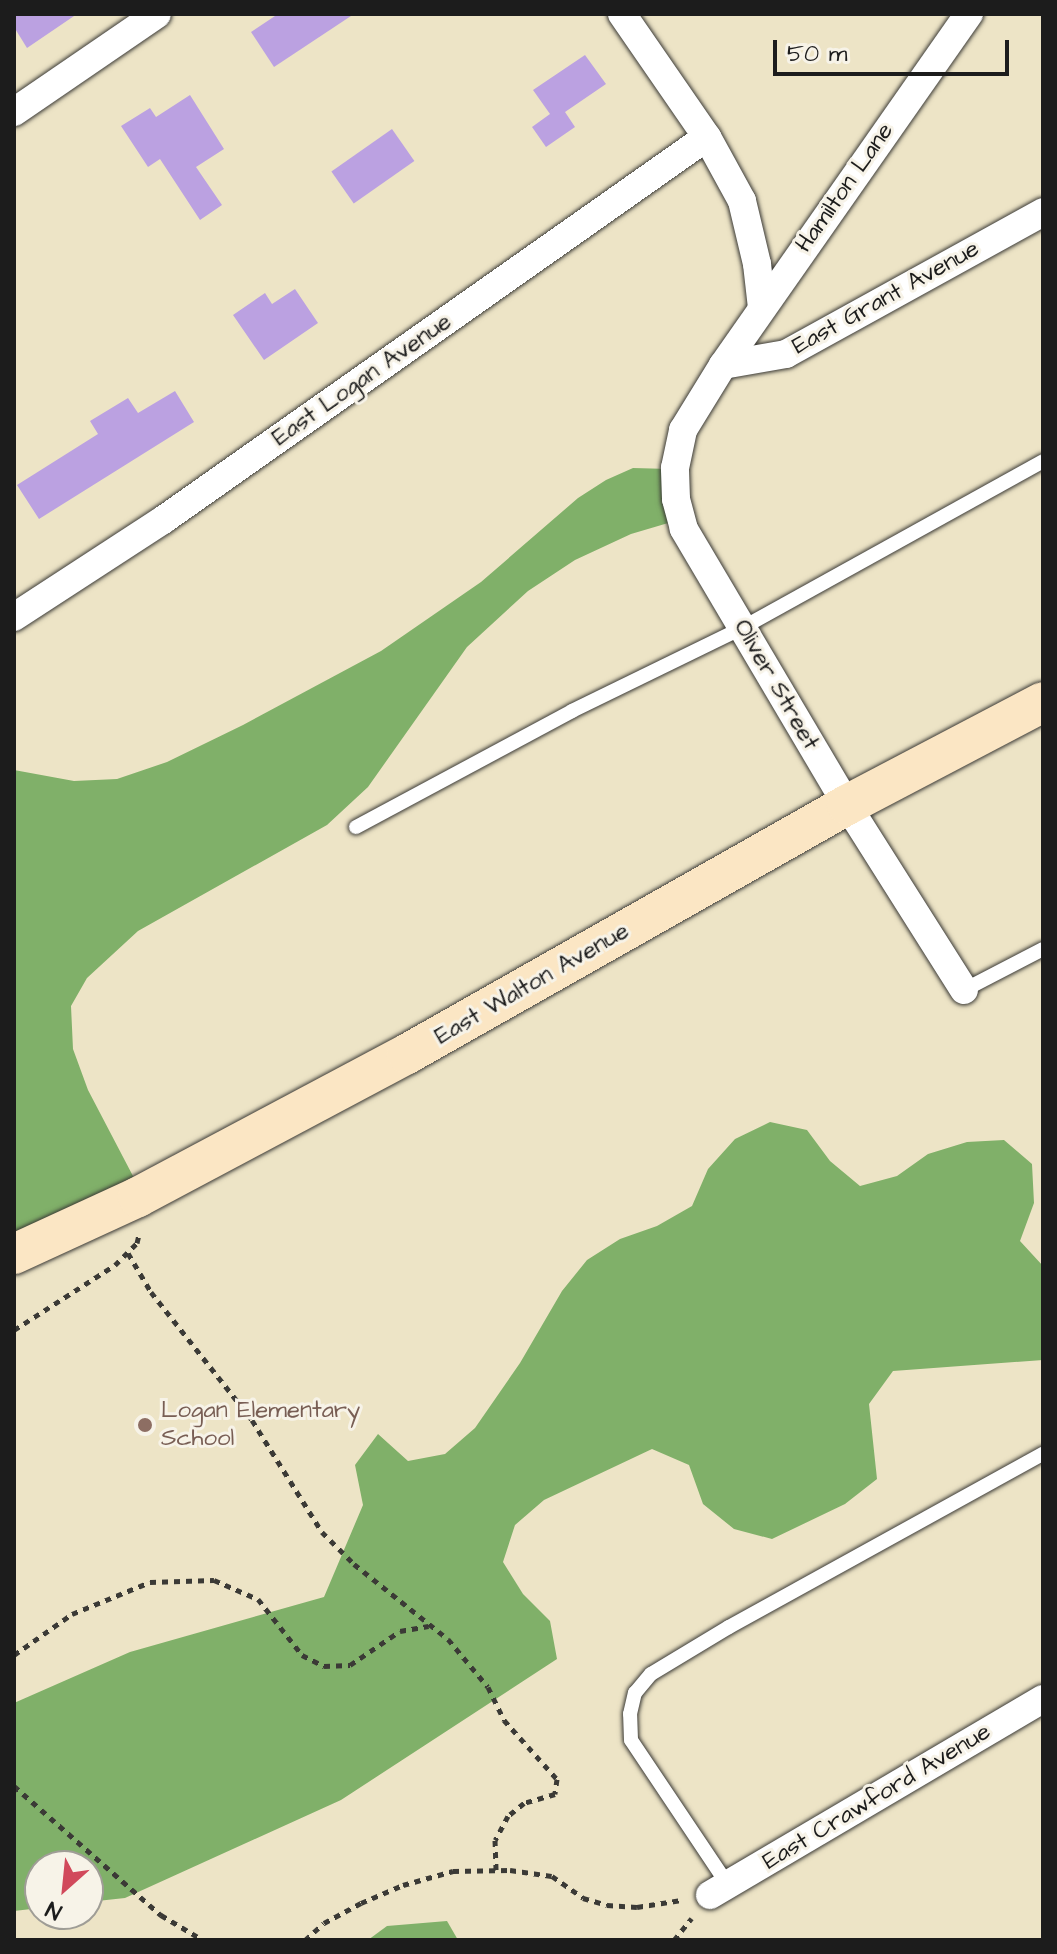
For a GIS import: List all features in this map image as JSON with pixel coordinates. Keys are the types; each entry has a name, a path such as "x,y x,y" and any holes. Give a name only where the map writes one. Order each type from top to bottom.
{"main road":[{"name":"East Walton Avenue","path":"14,1254 138,1197 407,1054 847,805 1043,702"}],"street":[{"path":"14,112 157,14"},
{"path":"622,14 707,137 742,201 757,264 762,308"},
{"name":"Hamilton Lane","path":"723,365 969,14"},
{"name":"East Logan Avenue","path":"14,617 163,520 707,137"},
{"name":"East Grant Avenue","path":"723,365 786,354 1043,212"},
{"name":"Oliver Street","path":"723,365 683,430 675,468 676,499 684,529 847,805 964,990"},
{"name":"East Crawford Avenue","path":"719,1890 1043,1699"}],"lane":[{"path":"356,827 572,711 742,628 1043,461"},
{"path":"964,990 1043,949"},
{"path":"719,1890 631,1740 630,1714 635,1693 651,1674 729,1627 1043,1454"}],"path":[{"path":"14,1330 115,1265 128,1253 137,1243 141,1223 138,1197"},
{"path":"128,1253 151,1292 252,1420 322,1532 354,1564 448,1639 488,1687 504,1720 557,1779 555,1794 524,1803 508,1816 495,1840 496,1870"},
{"path":"14,1655 72,1614 150,1582 214,1580 258,1599 302,1655 324,1666 350,1665 400,1631 430,1626"},
{"path":"14,1786 161,1915 203,1940"},
{"path":"305,1940 324,1923 361,1903 403,1885 453,1871 496,1870 552,1876 583,1898 607,1905 637,1907 719,1890"}],"green space":[{"path":"633,468 670,469 675,521 631,534 575,560 528,591 467,647 368,787 327,825 138,931 87,978 71,1006 73,1049 88,1090 134,1178 14,1239 14,770 74,781 117,779 167,762 243,725 381,651 481,582 578,498"},
{"path":"770,1122 807,1130 830,1161 860,1186 897,1176 928,1154 967,1142 1004,1140 1032,1164 1034,1203 1020,1241 1043,1266 1043,1360 893,1371 869,1404 877,1479 845,1504 772,1539 734,1529 703,1504 689,1465 652,1449 544,1500 515,1525 503,1562 523,1594 550,1621 557,1659 341,1800 125,1898 104,1900 104,1850 24,1850 24,1910 14,1911 14,1703 130,1652 324,1597 363,1505 355,1465 378,1434 408,1461 445,1454 475,1428 520,1363 562,1291 587,1260 620,1239 657,1226 692,1206 708,1169 735,1139"},
{"path":"447,1921 458,1940 368,1940 387,1926"}],"building":[{"path":"14,14 77,14 27,48 14,27"},
{"path":"278,14 354,14 274,67 251,32"},
{"path":"585,55 606,84 565,112 575,127 546,147 532,127 550,114 533,90"},
{"path":"190,95 224,149 196,167 222,205 200,220 160,159 148,167 121,126 150,108 156,117"},
{"path":"392,129 414,161 354,203 331,171"},
{"path":"295,289 318,323 264,360 233,315 265,293 272,304"},
{"path":"175,391 194,422 39,519 17,485 98,434 90,421 128,398 138,413"}],"place":[{"name":"Logan Elementary School","path":"145,1425"}]}
